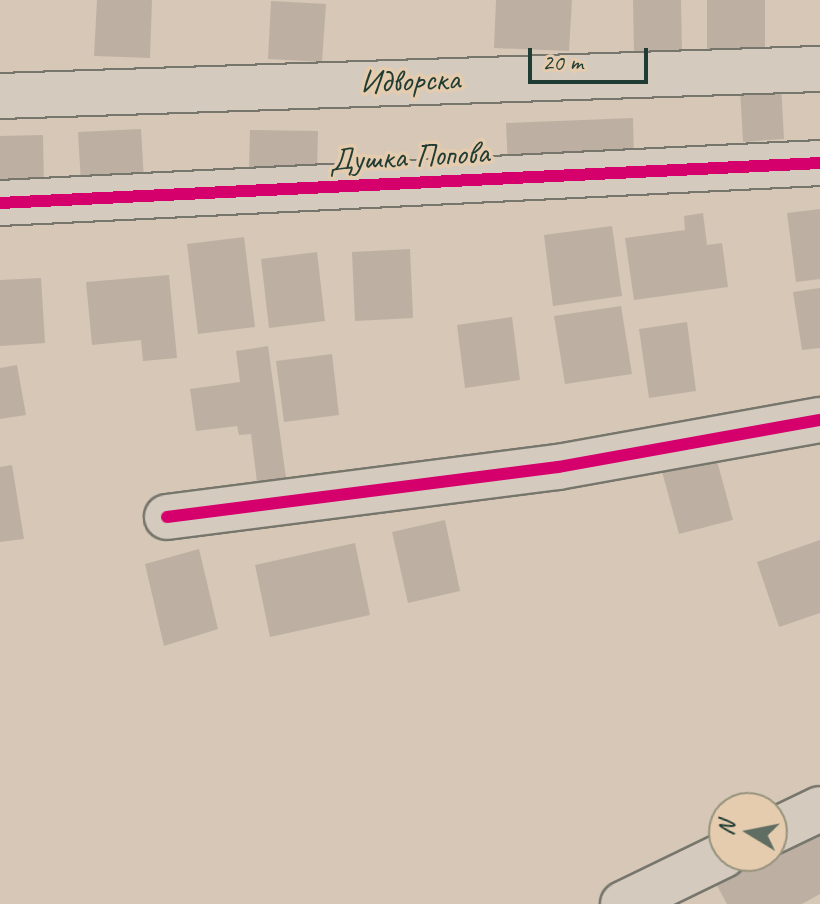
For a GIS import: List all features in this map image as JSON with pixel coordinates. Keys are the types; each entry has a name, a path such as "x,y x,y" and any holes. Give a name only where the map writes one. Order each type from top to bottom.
{"street":[{"name":"Идворска","path":"0,96 820,69"},
{"name":"Душка Попова","path":"0,203 820,163"},
{"path":"167,517 558,467 820,420"},
{"path":"788,824 820,809"},
{"path":"623,904 708,863"}],"building":[{"path":"97,0 152,0 150,58 94,56"},
{"path":"496,0 572,0 569,51 494,48"},
{"path":"633,0 681,0 682,52 634,53"},
{"path":"707,0 765,0 765,49 707,49"},
{"path":"271,1 326,4 322,62 268,59"},
{"path":"781,85 784,139 743,142 740,88"},
{"path":"633,118 634,161 508,167 506,123"},
{"path":"141,129 144,181 81,184 78,132"},
{"path":"250,130 318,131 317,173 249,171"},
{"path":"43,135 44,189 0,190 0,136"},
{"path":"820,209 820,279 796,282 787,213"},
{"path":"703,213 707,245 722,243 728,287 634,300 625,238 685,230 684,216"},
{"path":"612,226 622,296 553,306 544,235"},
{"path":"244,237 255,327 198,334 187,244"},
{"path":"410,249 413,318 355,321 352,252"},
{"path":"317,252 325,321 269,328 261,259"},
{"path":"169,275 177,358 143,361 141,340 92,345 86,282"},
{"path":"41,278 45,343 0,346 0,280"},
{"path":"820,288 820,348 802,350 793,292"},
{"path":"621,306 632,374 565,384 554,316"},
{"path":"512,317 520,380 465,388 457,325"},
{"path":"687,322 696,391 649,398 639,329"},
{"path":"268,346 286,478 257,482 251,434 239,435 237,426 196,431 190,389 240,382 236,351"},
{"path":"332,354 339,415 284,422 276,361"},
{"path":"17,365 26,415 0,419 0,368"},
{"path":"712,442 733,520 679,534 658,457"},
{"path":"12,465 24,539 0,542 0,467"},
{"path":"445,520 460,591 408,603 392,532"},
{"path":"820,540 820,613 779,627 757,562"},
{"path":"355,543 370,615 270,637 255,565"},
{"path":"199,549 218,629 164,646 145,564"},
{"path":"820,827 820,894 802,904 727,904 714,880 733,872 788,872 788,846"}],"cycle path":[{"path":"0,203 820,163"},
{"path":"167,517 558,467 820,420"}]}
